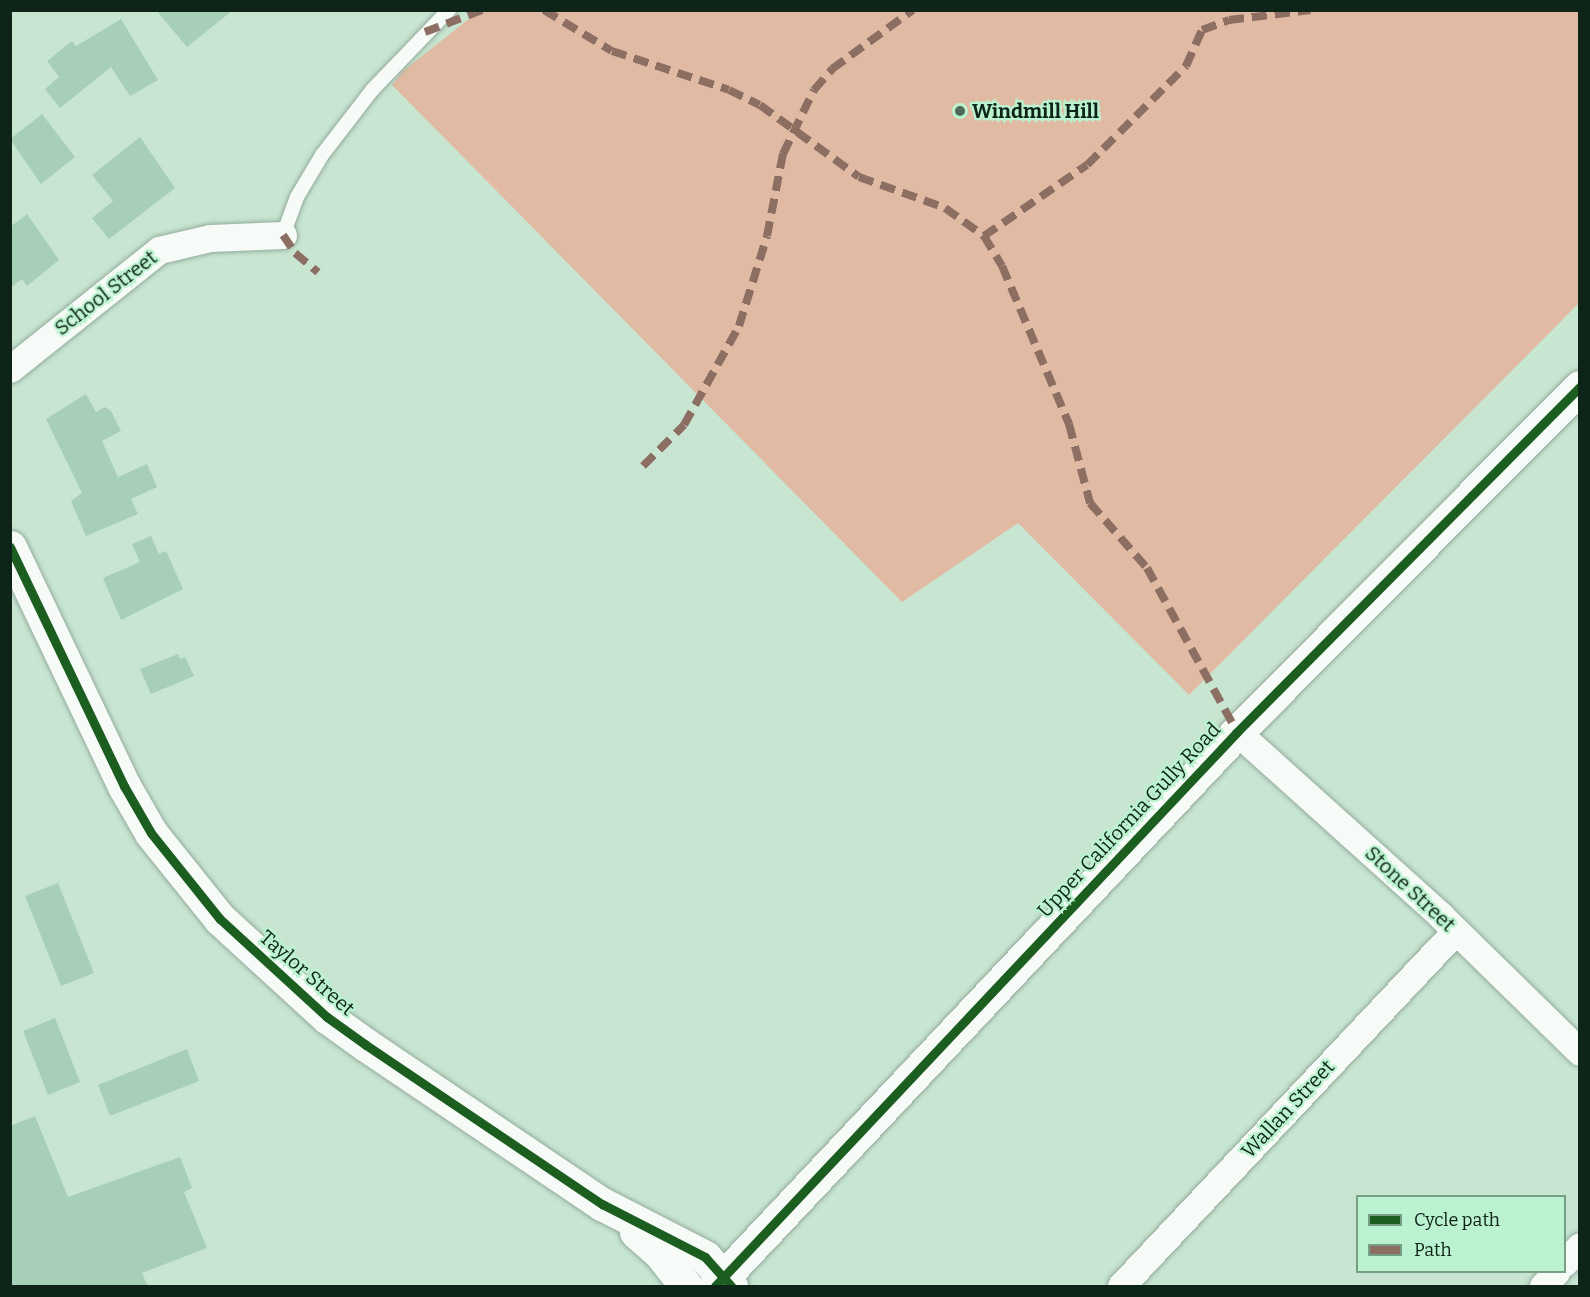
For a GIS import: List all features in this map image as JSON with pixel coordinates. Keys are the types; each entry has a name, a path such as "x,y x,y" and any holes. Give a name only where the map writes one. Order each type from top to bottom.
{"street":[{"name":"School Street","path":"10,369 159,250 210,238 283,235"},
{"name":"Upper California Gully Road","path":"723,1283 1237,732 1580,387"},
{"name":"Taylor Street","path":"10,547 124,786 151,833 220,919 327,1017 602,1203 705,1257 723,1283"},
{"name":"Stone Street","path":"1237,732 1456,931 1580,1052"},
{"name":"Wallan Street","path":"1121,1287 1456,931"},
{"name":"Taylor Street","path":"602,1203 660,1253 686,1287"},
{"path":"1566,1261 1580,1246"},
{"path":"1542,1287 1555,1273"}],"lane":[{"path":"283,235 297,197 322,155 373,88 449,10"}],"shaded area":[{"path":"479,11 1579,11 1579,303 1189,695 1018,523 902,602 392,85 403,71"}],"building":[{"path":"156,10 233,10 187,47"},
{"path":"121,19 158,80 130,96 111,67 60,108 45,89 59,77 47,61 72,41 76,46"},
{"path":"42,114 75,157 41,184 10,139"},
{"path":"140,137 175,188 109,239 92,218 113,201 92,175"},
{"path":"27,214 59,260 27,286 22,279 10,288 10,227"},
{"path":"86,394 96,412 105,407 111,411 121,431 102,441 118,477 147,464 157,487 131,499 138,514 86,536 71,501 82,493 46,419"},
{"path":"151,536 159,554 166,551 183,589 121,620 103,578 140,562 132,544"},
{"path":"178,654 180,659 185,657 194,676 151,694 140,669"},
{"path":"58,883 94,973 61,986 25,896"},
{"path":"55,1018 80,1082 48,1095 23,1031"},
{"path":"187,1049 199,1081 110,1116 98,1085"},
{"path":"35,1116 68,1197 180,1157 192,1188 184,1192 207,1248 142,1273 148,1287 10,1287 10,1126"}],"marked path":[{"path":"425,32 482,10"},
{"path":"544,10 612,51 729,90 760,105 859,177 945,208 984,236 1002,266 1069,424 1090,503 1147,568 1237,732"},
{"path":"643,466 684,425 739,326 767,236 783,154 814,90 832,69 913,10"},
{"path":"984,236 1087,165 1186,66 1202,30 1229,20 1310,10"},
{"path":"283,235 295,253 318,272"}],"cycle path":[{"path":"715,1286 1237,732 1580,387"},
{"path":"10,547 124,786 151,833 220,919 327,1017 602,1204 705,1257 731,1286"}],"place":[{"name":"Windmill Hill","path":"960,111"}]}
